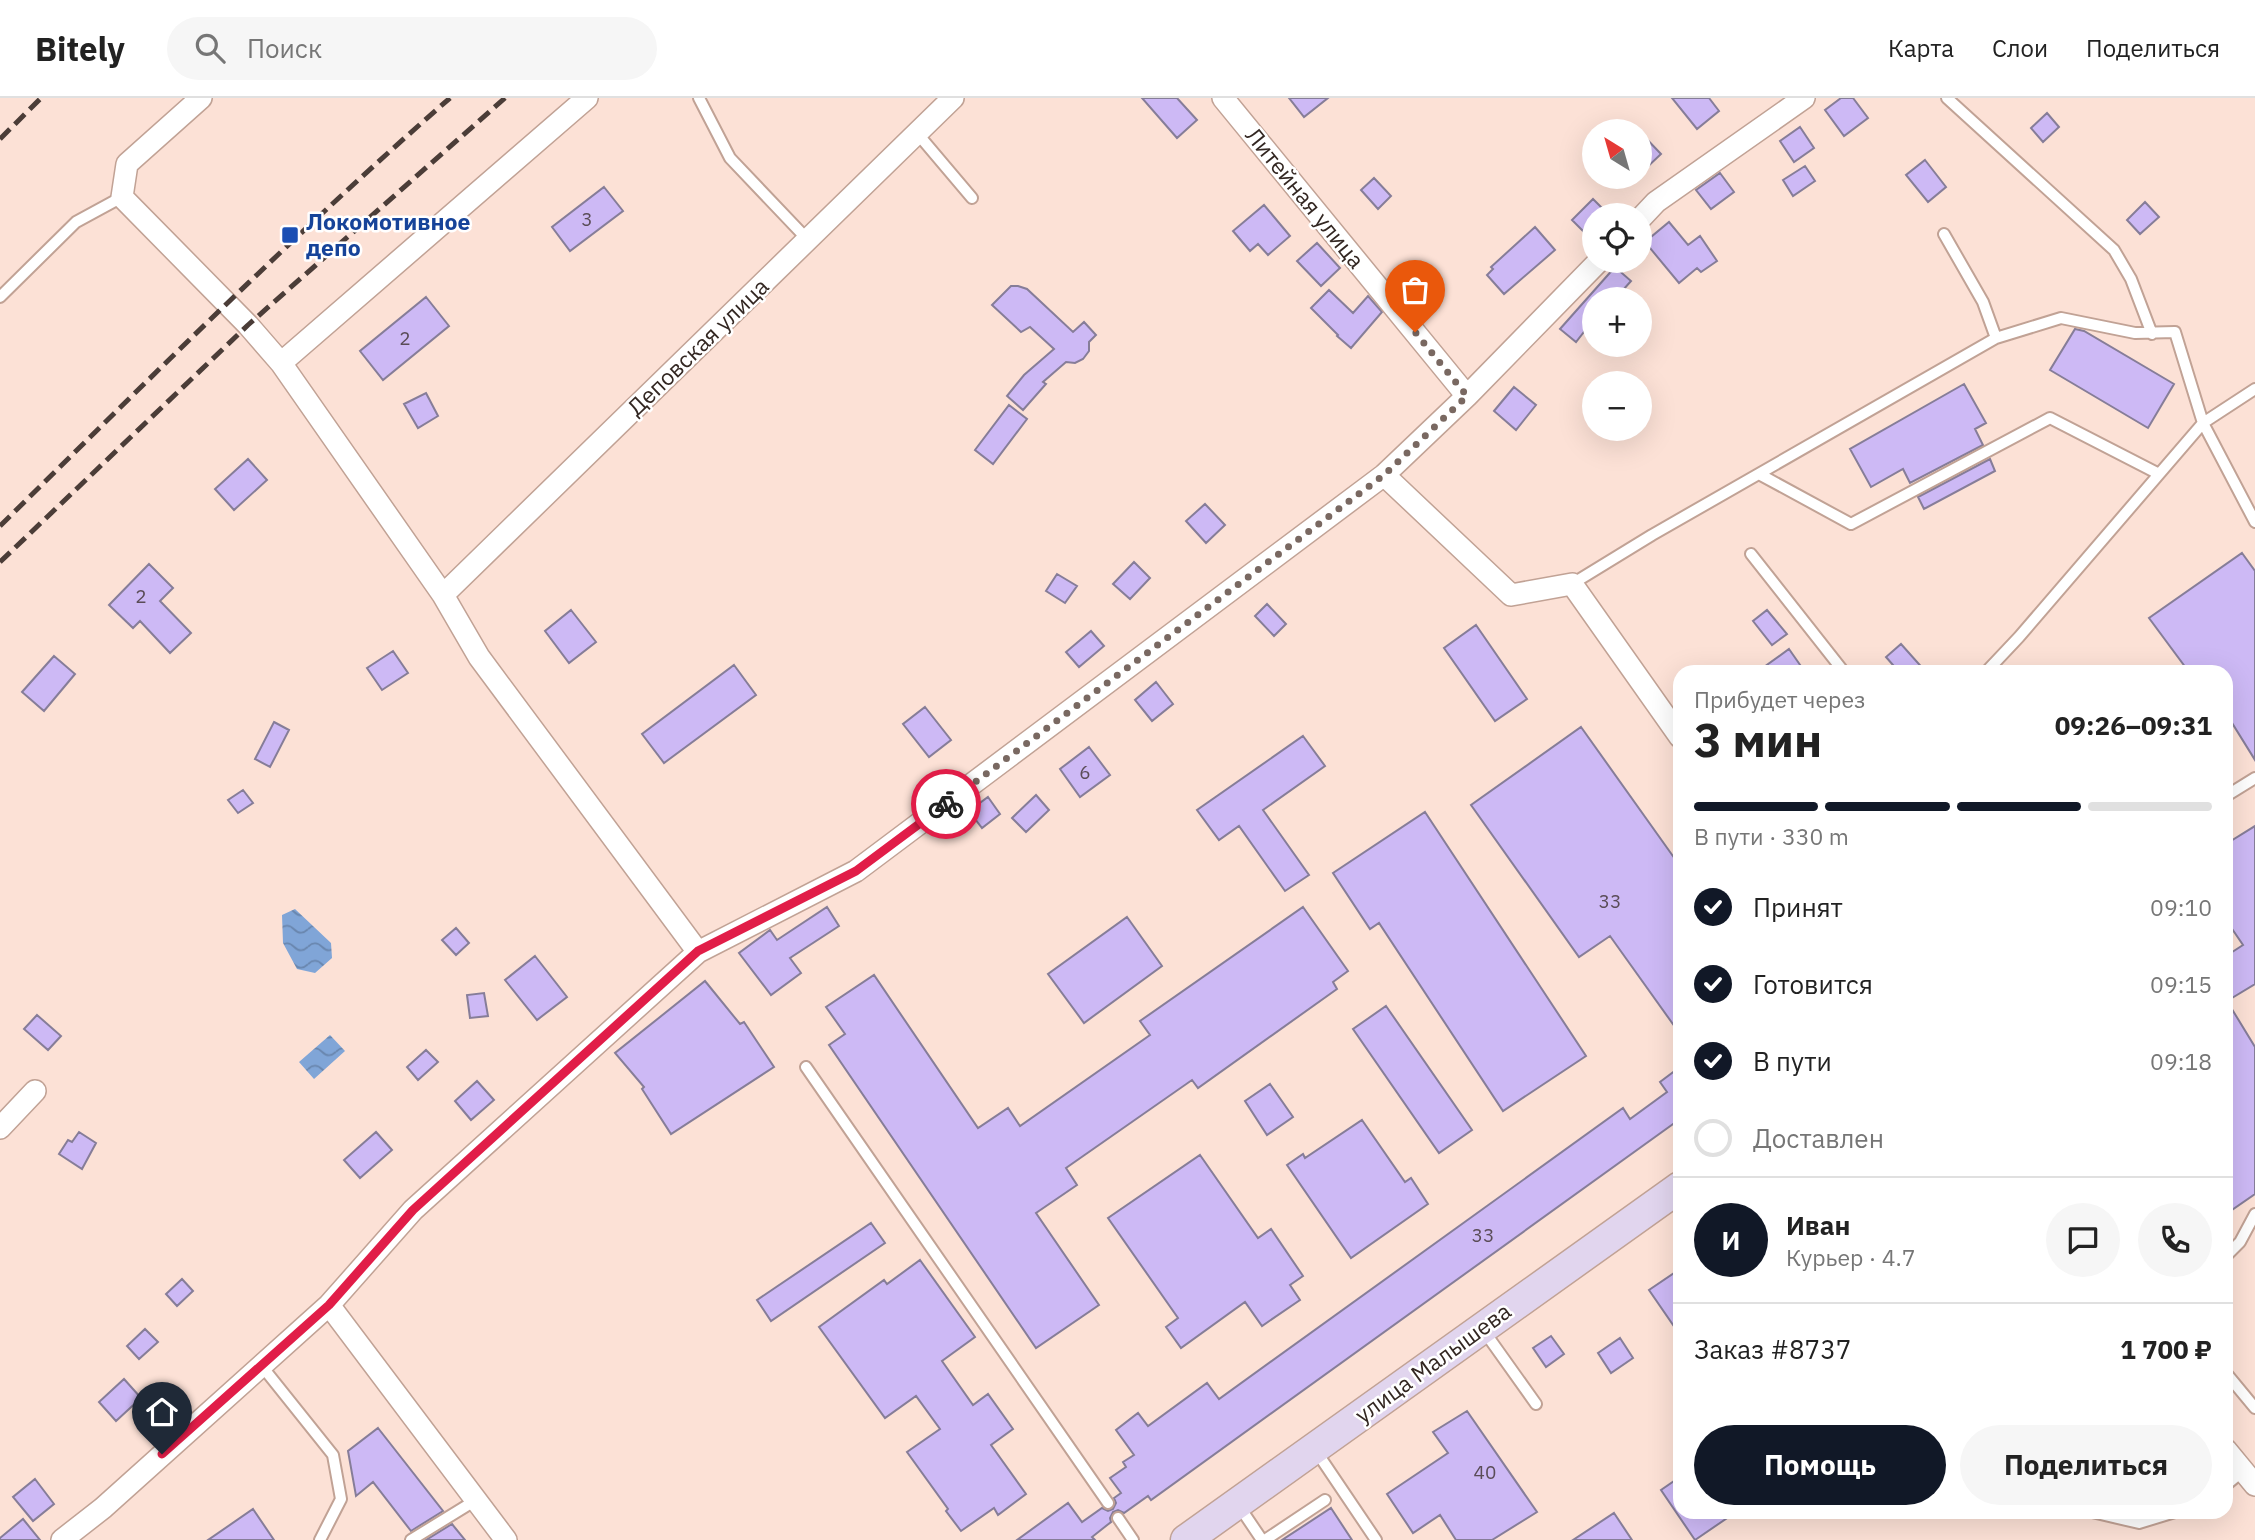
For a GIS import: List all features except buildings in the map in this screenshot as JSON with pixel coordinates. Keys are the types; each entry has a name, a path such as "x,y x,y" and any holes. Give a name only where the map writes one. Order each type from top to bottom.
{"street":[{"path":"201,98 127,164 122,197 235,311 281,363 443,594 479,657 698,951"},
{"path":"281,363 587,98"},
{"name":"Деповская улица","path":"443,594 953,98"},
{"name":"Литейная улица","path":"1223,98 1467,396"},
{"path":"1652,206 1804,98"},
{"path":"62,1540 103,1508 329,1305 413,1210 698,951 856,871 1384,475 1467,396 1587,273"},
{"path":"1384,475 1511,595 1572,584 1673,727"},
{"path":"0,1129 35,1091"},
{"name":"улица Малышева","path":"1186,1540 1673,1192"},
{"path":"329,1305 506,1540"},
{"path":"2233,1459 2249,1478"}],"lane":[{"path":"699,98 730,158 808,240"},
{"path":"1947,98 2115,250 2131,279 2152,334"},
{"path":"917,133 972,198"},
{"path":"0,297 76,222 122,197"},
{"path":"1944,234 1983,302 1996,338"},
{"path":"1572,584 1651,535 1996,338 2061,318 2135,333 2175,332 2203,423 2255,522"},
{"path":"1993,665 2020,638 2203,423 2255,389"},
{"path":"1759,474 1851,524 2050,418 2159,474"},
{"path":"1751,554 1838,665"},
{"path":"2233,792 2255,778"},
{"path":"806,1067 1108,1503"},
{"path":"2233,1249 2240,1242 2255,1214"},
{"path":"1482,1328 1536,1404"},
{"path":"261,1365 333,1455 341,1499 320,1540"},
{"path":"2233,1381 2255,1408"},
{"path":"1314,1448 1376,1540"},
{"path":"411,1540 476,1500"},
{"path":"1238,1503 1264,1540 1325,1500"},
{"path":"1118,1518 1133,1540"},
{"path":"2125,1519 2139,1522 2150,1519"}],"water":[{"path":"295,909 331,943 332,958 315,973 297,969 283,943 282,915"},
{"path":"330,1035 345,1051 314,1079 299,1062"}],"railway":[{"path":"0,139 41,98"},
{"path":"0,526 278,255 450,98"},
{"path":"0,562 248,325 505,98"}],"way so far":[{"path":"946,804 1384,475 1467,396 1415,332"}],"place":[{"name":"Локомотивное депо","path":"290,235"}],"route":[{"path":"162,1454 329,1305 413,1210 698,951 856,871 946,804"}]}
